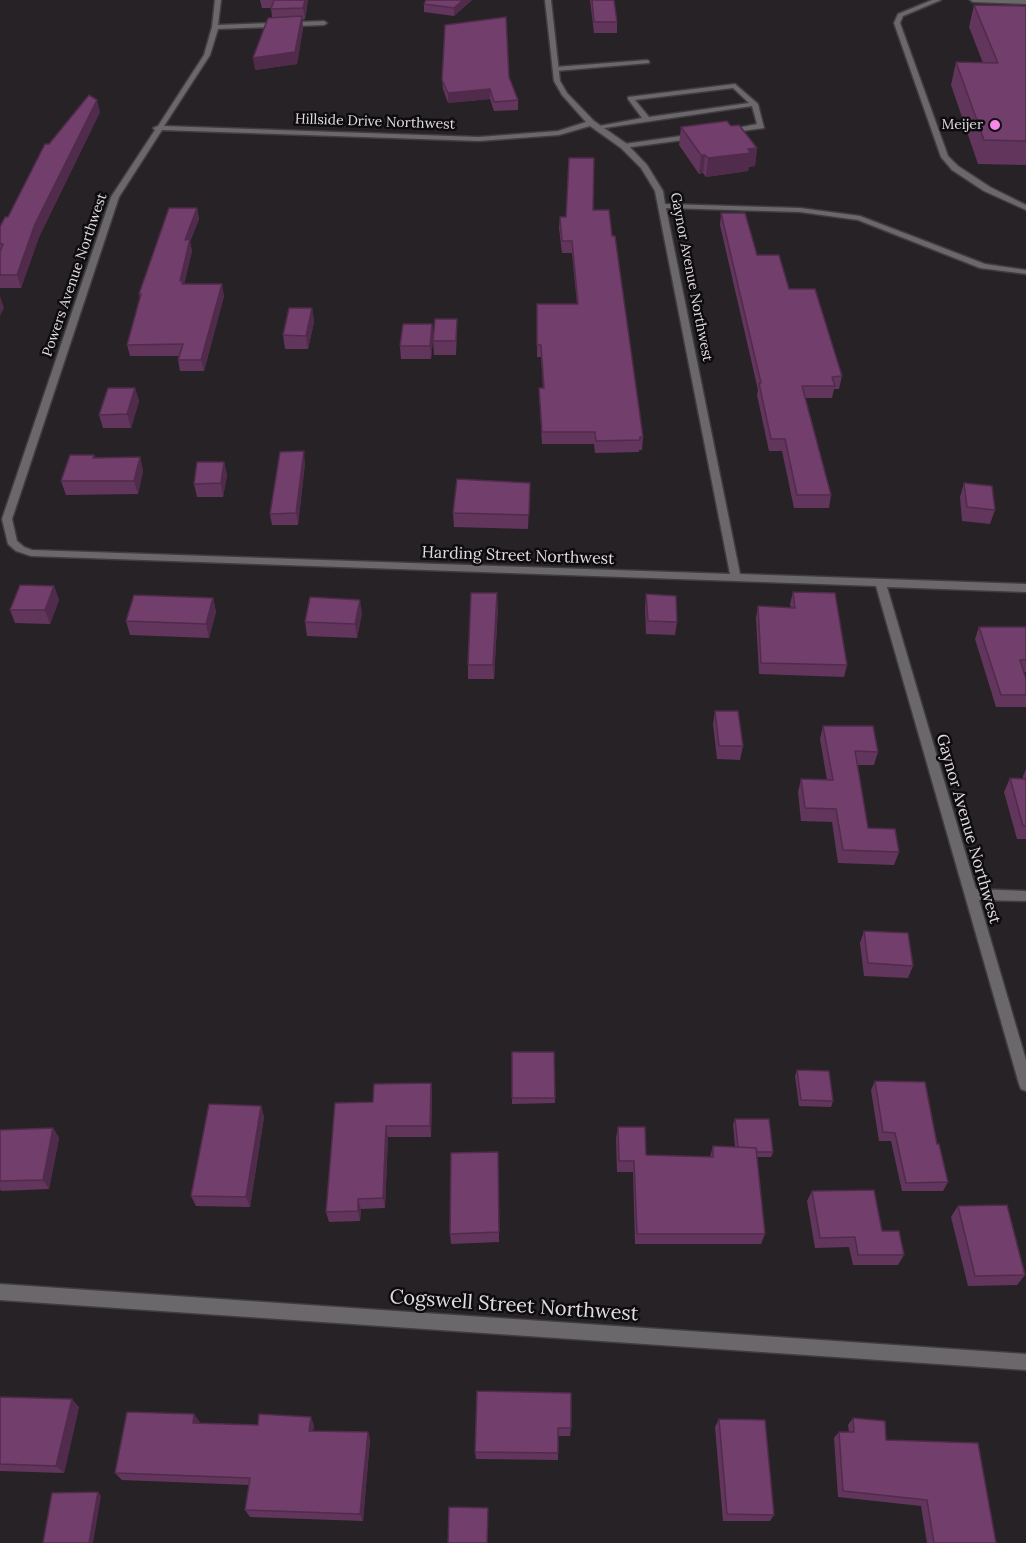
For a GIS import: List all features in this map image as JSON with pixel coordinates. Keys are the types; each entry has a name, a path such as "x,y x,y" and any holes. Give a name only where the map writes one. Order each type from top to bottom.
{"street":[{"name":"Powers Avenue Northwest","path":"12,542 7,519 115,196 157,128 207,55 216,27 218,0"},
{"name":"Gaynor Avenue Northwest","path":"548,0 557,81 564,94 595,125 624,146 644,166 659,191 736,579"},
{"path":"938,0 900,15 897,23 945,157 956,168 987,189 1026,208"},
{"path":"973,0 1026,2"},
{"path":"216,27 324,23"},
{"path":"556,69 647,62"},
{"path":"647,119 630,98 735,86 755,104 761,126 715,133"},
{"name":"Hillside Drive Northwest","path":"157,128 479,139 559,133 595,125 755,104"},
{"path":"624,146 703,134"},
{"path":"661,206 800,210 860,218 884,225 973,263 1026,272"},
{"name":"Harding Street Northwest","path":"12,542 31,553 1026,588"},
{"name":"Gaynor Avenue Northwest","path":"880,582 1026,1084"},
{"path":"970,894 1026,896"},
{"name":"Cogswell Street Northwest","path":"0,1292 1026,1362"}],"building":[{"path":"274,0 305,0 303,8 271,9"},
{"path":"426,0 463,0 454,8 424,4"},
{"path":"592,0 614,0 617,22 594,22"},
{"name":"Meijer","path":"974,5 1026,6 1026,141 984,140 956,62 998,63"},
{"path":"302,16 295,52 253,58 268,18"},
{"path":"506,17 509,77 518,100 494,102 490,89 448,93 442,80 445,25"},
{"path":"89,95 97,100 35,224 17,275 0,275 0,252 3,244 0,244 0,227 5,217 8,217 45,144 49,144"},
{"path":"727,121 731,126 739,125 757,148 748,149 751,153 708,158 701,155 681,127"},
{"path":"569,158 594,158 593,210 609,210 612,236 615,236 643,437 640,437 640,440 596,441 595,432 542,432 539,388 544,388 541,345 537,345 537,304 578,304 572,241 562,241 560,217 566,217"},
{"path":"169,208 197,208 185,240 190,239 180,281 183,281 182,284 222,284 201,360 178,360 183,344 127,345 141,294 139,294"},
{"path":"721,213 745,213 757,255 779,255 789,289 815,289 842,376 832,377 835,386 802,386 831,495 797,495 785,439 771,439 759,383 761,383"},
{"path":"289,308 312,308 306,336 283,335"},
{"path":"435,319 457,319 456,341 433,341"},
{"path":"403,324 432,324 430,346 400,346"},
{"path":"108,388 135,388 127,414 99,415"},
{"path":"304,451 296,513 270,514 280,452"},
{"path":"70,455 94,455 93,458 140,457 134,481 61,481"},
{"path":"197,462 224,462 221,483 194,484"},
{"path":"457,479 530,483 529,515 453,513"},
{"path":"964,483 992,486 995,510 967,507"},
{"path":"20,585 54,586 45,610 10,610"},
{"path":"793,592 835,593 847,665 761,663 758,606 795,608"},
{"path":"471,593 497,593 493,665 468,665"},
{"path":"646,594 676,596 677,622 648,621"},
{"path":"134,595 213,598 206,624 126,621"},
{"path":"310,597 360,600 355,624 305,622"},
{"path":"979,627 1026,627 1026,660 1020,660 1026,679 1026,695 1001,695"},
{"path":"715,711 738,711 743,746 719,746"},
{"path":"823,726 873,726 878,752 855,751 868,828 895,829 899,852 843,850 836,809 805,808 801,779 833,780"},
{"path":"1010,778 1026,779 1026,826 1023,826"},
{"path":"864,931 908,933 913,966 868,963"},
{"path":"512,1052 554,1052 555,1098 512,1098"},
{"path":"797,1070 829,1071 833,1101 801,1100"},
{"path":"875,1081 925,1082 937,1144 939,1144 948,1182 906,1183 895,1133 883,1132"},
{"path":"431,1083 430,1126 386,1126 383,1198 358,1199 358,1211 326,1212 335,1103 373,1102 374,1084"},
{"path":"209,1104 261,1106 246,1197 191,1196"},
{"path":"735,1119 769,1119 773,1152 757,1152 756,1148 738,1147"},
{"path":"618,1127 645,1127 646,1155 713,1157 713,1146 756,1148 765,1234 637,1234 634,1161 619,1161"},
{"path":"53,1128 43,1180 0,1181 0,1130"},
{"path":"498,1152 499,1232 450,1234 451,1153"},
{"path":"874,1190 882,1231 899,1231 904,1255 858,1255 855,1237 820,1238 812,1191"},
{"path":"1007,1205 1025,1275 975,1276 958,1206"},
{"path":"477,1391 571,1393 571,1428 558,1428 558,1453 475,1452"},
{"path":"0,1397 72,1399 56,1466 0,1464"},
{"path":"127,1412 194,1414 193,1423 258,1425 259,1414 311,1417 309,1431 368,1432 360,1514 245,1510 250,1478 115,1473"},
{"path":"853,1418 885,1421 886,1440 978,1443 996,1543 934,1543 927,1500 843,1491 839,1432 854,1432"},
{"path":"719,1419 765,1420 774,1515 727,1514"},
{"path":"98,1492 89,1543 43,1543 52,1493"},
{"path":"449,1507 488,1508 487,1543 448,1543"}],"place":[{"name":"Meijer","path":"995,125"}]}
